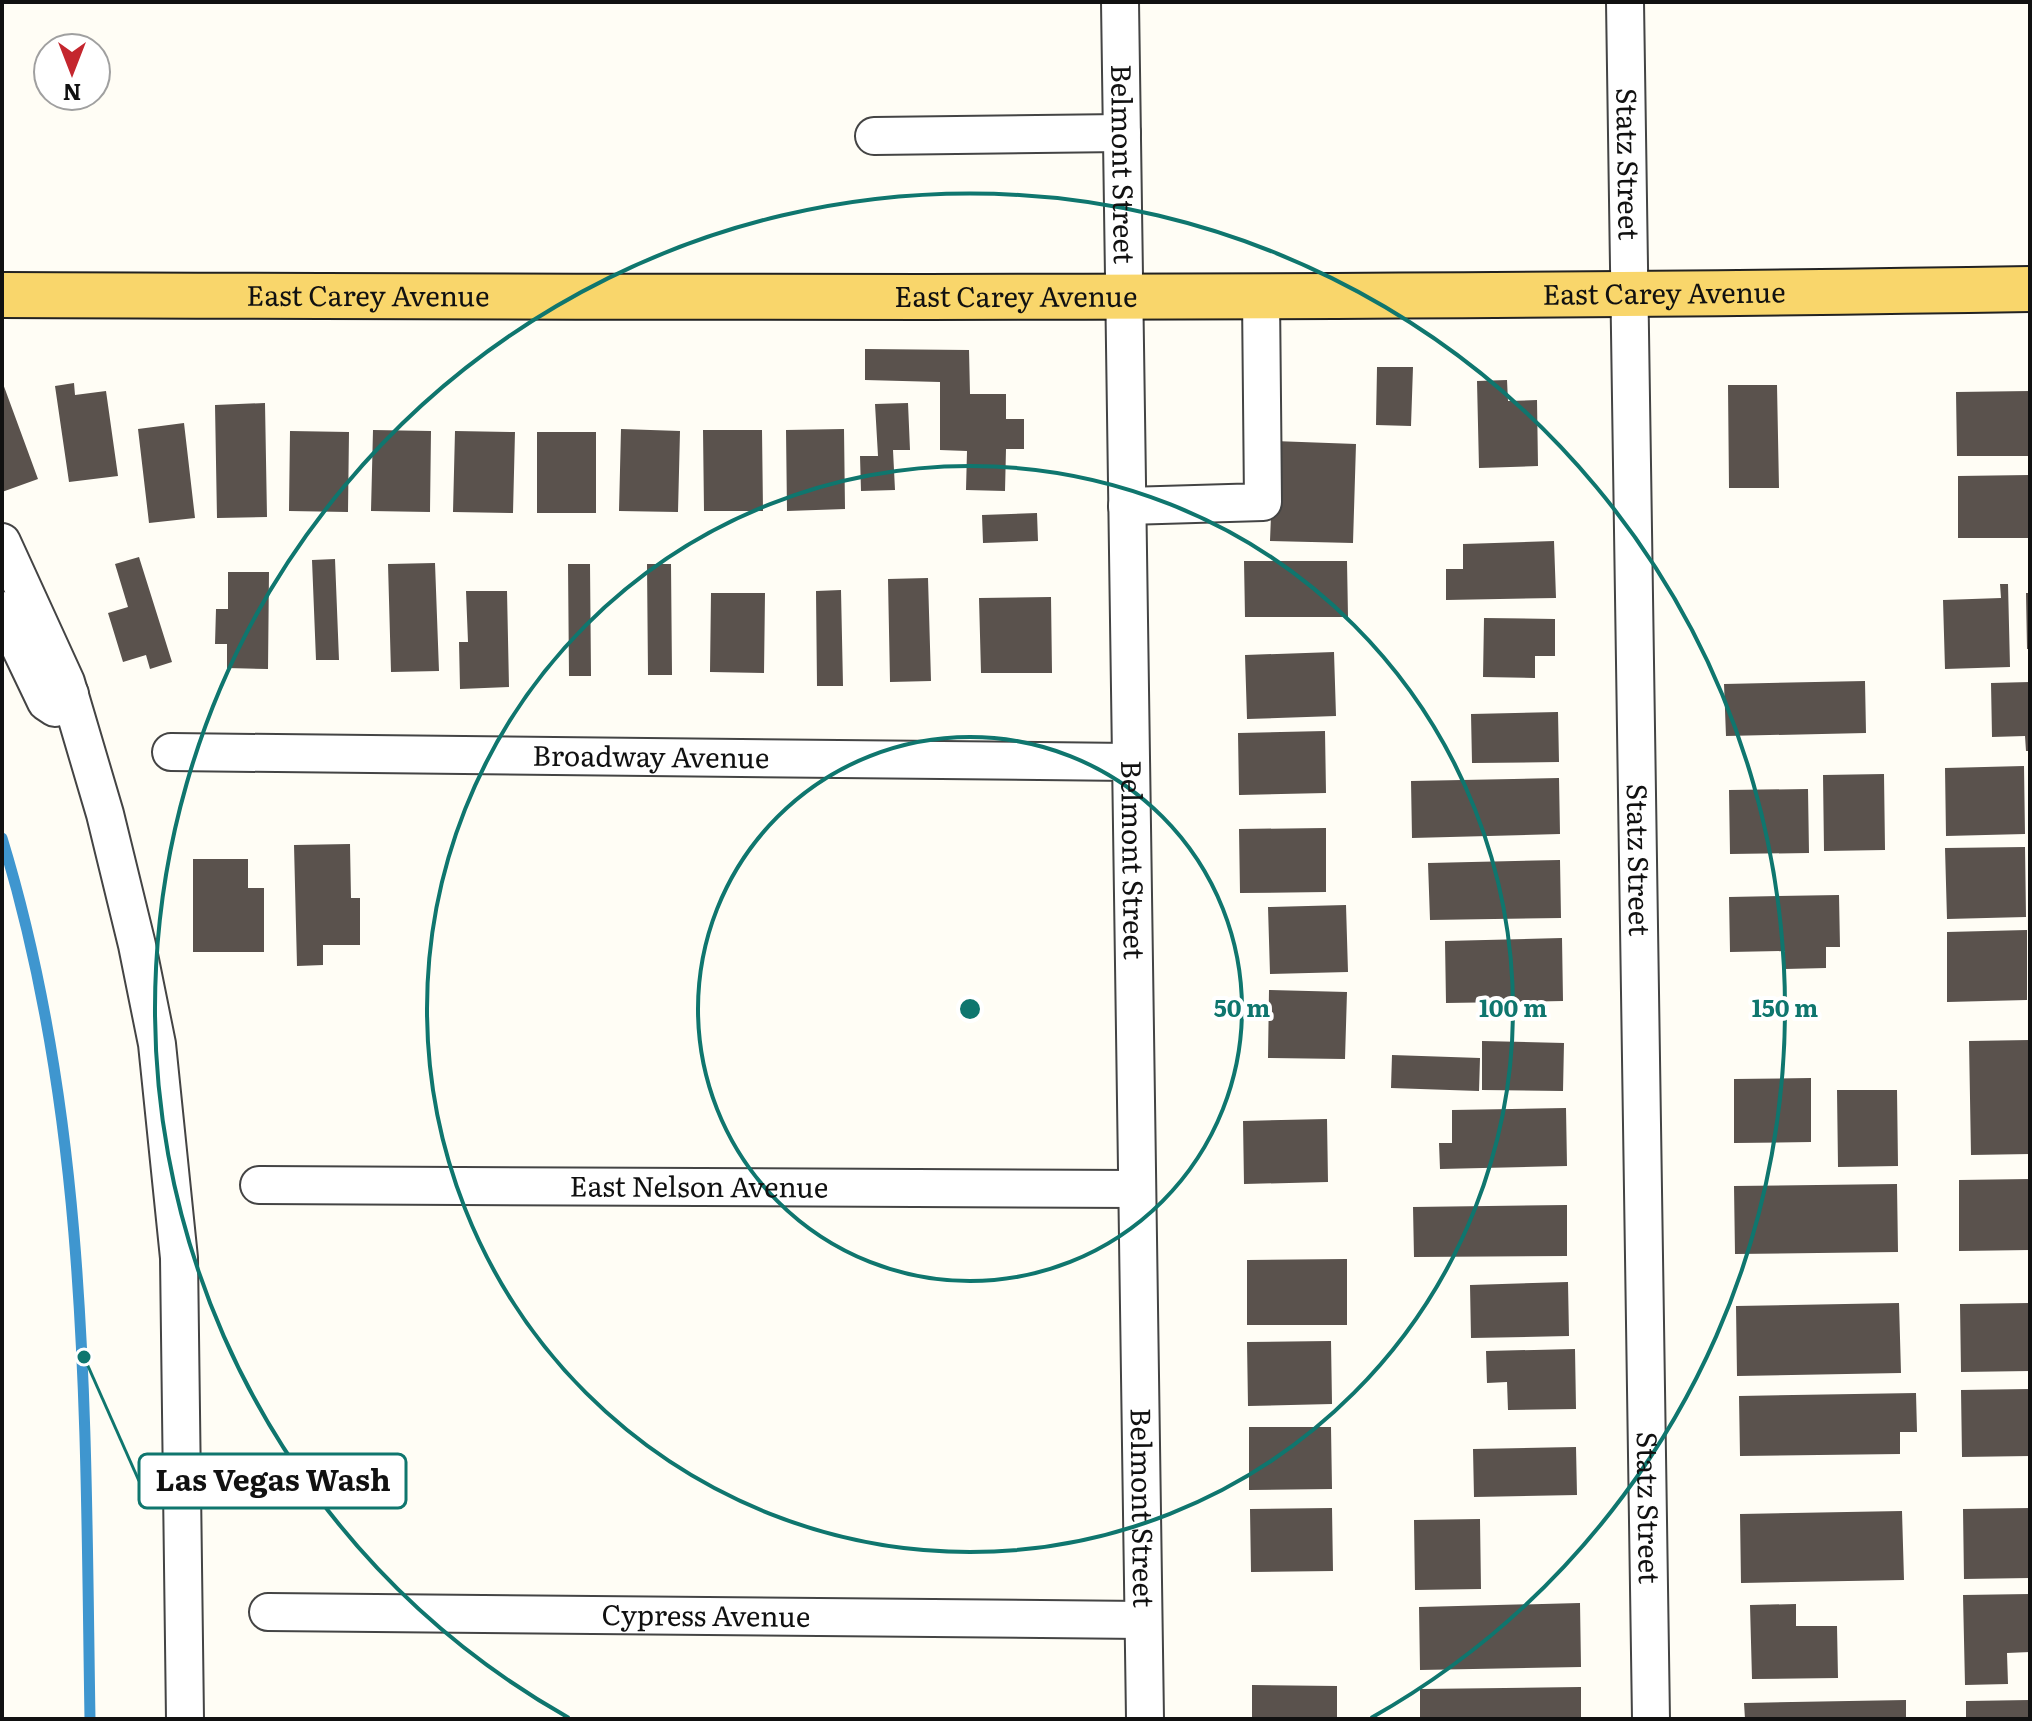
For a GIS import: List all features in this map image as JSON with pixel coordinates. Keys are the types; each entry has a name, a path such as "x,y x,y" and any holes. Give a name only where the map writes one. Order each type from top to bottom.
{"main road":[{"name":"East Carey Avenue","path":"2,295 1124,298 2030,289"}],"street":[{"name":"Belmont Street","path":"1120,2 1145,1719"},
{"name":"Statz Street","path":"1625,2 1651,1719"},
{"path":"874,136 1122,133"},
{"path":"1127,506 1263,502 1261,297"},
{"path":"2,542 70,694 105,814 157,1044 179,1258 185,1719"},
{"path":"2,610 46,702 55,708 67,704 70,694"},
{"name":"Broadway Avenue","path":"171,752 1131,762"},
{"name":"East Nelson Avenue","path":"259,1185 1137,1189"},
{"name":"Cypress Avenue","path":"268,1612 1143,1620"}],"building":[{"path":"865,349 969,350 970,394 1006,394 1006,419 1024,419 1024,449 1006,449 1005,491 966,490 967,451 940,450 940,382 865,380"},
{"path":"1377,367 1413,367 1411,426 1376,425"},
{"path":"1507,380 1508,401 1537,400 1538,466 1479,468 1477,381"},
{"path":"2,381 38,479 2,492"},
{"path":"74,383 75,395 106,391 118,476 69,482 55,386"},
{"path":"1728,385 1777,385 1779,488 1729,488"},
{"path":"2030,391 2030,456 1957,456 1956,392"},
{"path":"265,403 267,517 217,518 215,405"},
{"path":"908,403 910,450 893,450 895,490 861,491 860,456 878,456 875,404"},
{"path":"184,423 195,518 149,523 138,429"},
{"path":"621,429 680,431 678,512 619,511"},
{"path":"844,429 845,509 787,511 786,430"},
{"path":"373,430 431,431 430,512 371,511"},
{"path":"703,430 762,430 763,511 704,511"},
{"path":"290,431 349,432 348,512 289,511"},
{"path":"455,431 515,432 513,513 453,512"},
{"path":"537,432 596,432 596,513 537,513"},
{"path":"1274,441 1356,444 1353,543 1270,541"},
{"path":"2030,475 2030,538 1958,538 1958,476"},
{"path":"1037,513 1038,541 983,543 982,515"},
{"path":"1554,541 1556,598 1446,600 1446,569 1463,569 1463,544"},
{"path":"139,557 172,662 150,669 146,655 123,662 108,613 128,607 115,564"},
{"path":"335,559 339,660 316,660 312,560"},
{"path":"1244,561 1347,561 1348,617 1245,617"},
{"path":"435,563 439,671 391,672 388,564"},
{"path":"568,564 590,564 591,676 569,676"},
{"path":"647,564 671,564 672,675 648,675"},
{"path":"228,572 269,572 268,669 227,668 227,644 215,644 216,609 228,609"},
{"path":"928,578 931,681 890,682 888,579"},
{"path":"2000,584 2008,584 2010,667 1945,669 1943,600 2001,598"},
{"path":"841,590 843,686 817,686 816,591"},
{"path":"466,591 507,591 509,687 460,689 459,642 468,642"},
{"path":"711,593 765,593 764,673 710,672"},
{"path":"2026,593 2030,593 2030,649 2027,649"},
{"path":"1051,597 1052,673 981,673 979,598"},
{"path":"1484,618 1555,619 1555,656 1535,656 1535,678 1483,677"},
{"path":"1334,652 1336,716 1247,719 1245,655"},
{"path":"1865,681 1866,733 1726,736 1724,684"},
{"path":"2030,682 2030,751 2026,751 2025,736 1992,737 1991,683"},
{"path":"1558,712 1559,762 1472,763 1471,714"},
{"path":"1325,731 1326,793 1239,795 1238,733"},
{"path":"2024,766 2025,834 1946,836 1945,768"},
{"path":"1884,774 1885,850 1824,851 1823,775"},
{"path":"1559,778 1560,834 1412,838 1411,781"},
{"path":"1808,789 1809,853 1730,854 1729,790"},
{"path":"1326,828 1326,892 1240,893 1239,829"},
{"path":"350,844 351,898 360,898 360,945 323,945 323,965 297,966 294,845"},
{"path":"2025,847 2026,917 1947,919 1945,848"},
{"path":"193,859 248,859 248,888 264,888 264,952 193,952"},
{"path":"1560,860 1561,918 1430,920 1428,863"},
{"path":"1839,895 1840,947 1826,947 1826,968 1785,969 1785,951 1730,952 1729,897"},
{"path":"1346,905 1348,972 1270,974 1268,907"},
{"path":"2027,930 2027,1000 1947,1002 1947,932"},
{"path":"1562,938 1563,1001 1446,1003 1445,941"},
{"path":"1269,990 1347,992 1345,1059 1268,1058"},
{"path":"2030,1040 2030,1154 1971,1155 1969,1041"},
{"path":"1482,1041 1564,1043 1563,1091 1482,1090"},
{"path":"1392,1055 1480,1058 1479,1091 1391,1088"},
{"path":"1811,1078 1811,1142 1734,1143 1734,1079"},
{"path":"1837,1090 1897,1090 1898,1166 1838,1167"},
{"path":"1566,1108 1567,1166 1440,1169 1439,1143 1452,1143 1452,1110"},
{"path":"1327,1119 1328,1182 1244,1184 1243,1121"},
{"path":"2030,1179 2030,1250 1959,1251 1959,1180"},
{"path":"1897,1184 1898,1252 1735,1254 1734,1186"},
{"path":"1567,1205 1567,1256 1414,1257 1413,1207"},
{"path":"1347,1259 1347,1325 1247,1325 1247,1260"},
{"path":"1568,1282 1569,1336 1471,1338 1470,1285"},
{"path":"1899,1303 1901,1373 1737,1376 1736,1306"},
{"path":"2030,1303 2030,1371 1961,1372 1960,1304"},
{"path":"1331,1341 1332,1404 1248,1406 1247,1342"},
{"path":"1575,1349 1576,1409 1508,1410 1507,1382 1487,1383 1486,1351"},
{"path":"2030,1389 2030,1456 1962,1457 1961,1390"},
{"path":"1916,1393 1917,1432 1900,1432 1900,1454 1740,1456 1739,1396"},
{"path":"1249,1427 1331,1427 1332,1489 1249,1490"},
{"path":"1576,1447 1577,1495 1474,1497 1473,1449"},
{"path":"1332,1508 1333,1571 1251,1572 1250,1509"},
{"path":"2030,1508 2030,1578 1964,1579 1963,1509"},
{"path":"1902,1511 1904,1580 1741,1583 1740,1514"},
{"path":"1480,1519 1481,1589 1415,1590 1414,1520"},
{"path":"2030,1594 2030,1652 2007,1653 2008,1684 1965,1685 1963,1595"},
{"path":"1580,1603 1581,1667 1420,1670 1419,1607"},
{"path":"1796,1604 1796,1626 1837,1626 1838,1678 1752,1679 1750,1605"},
{"path":"1252,1685 1337,1686 1337,1719 1252,1719"},
{"path":"1581,1687 1581,1719 1420,1719 1420,1689"},
{"path":"1906,1700 1906,1719 1745,1719 1744,1703"},
{"path":"2030,1700 2030,1719 1966,1719 1966,1701"}],"waterway":[{"path":"2,838 31,946 52,1055 67,1165 83,1385 90,1719"}],"place":[{"name":"Las Vegas Wash","path":"84,1357"}]}
